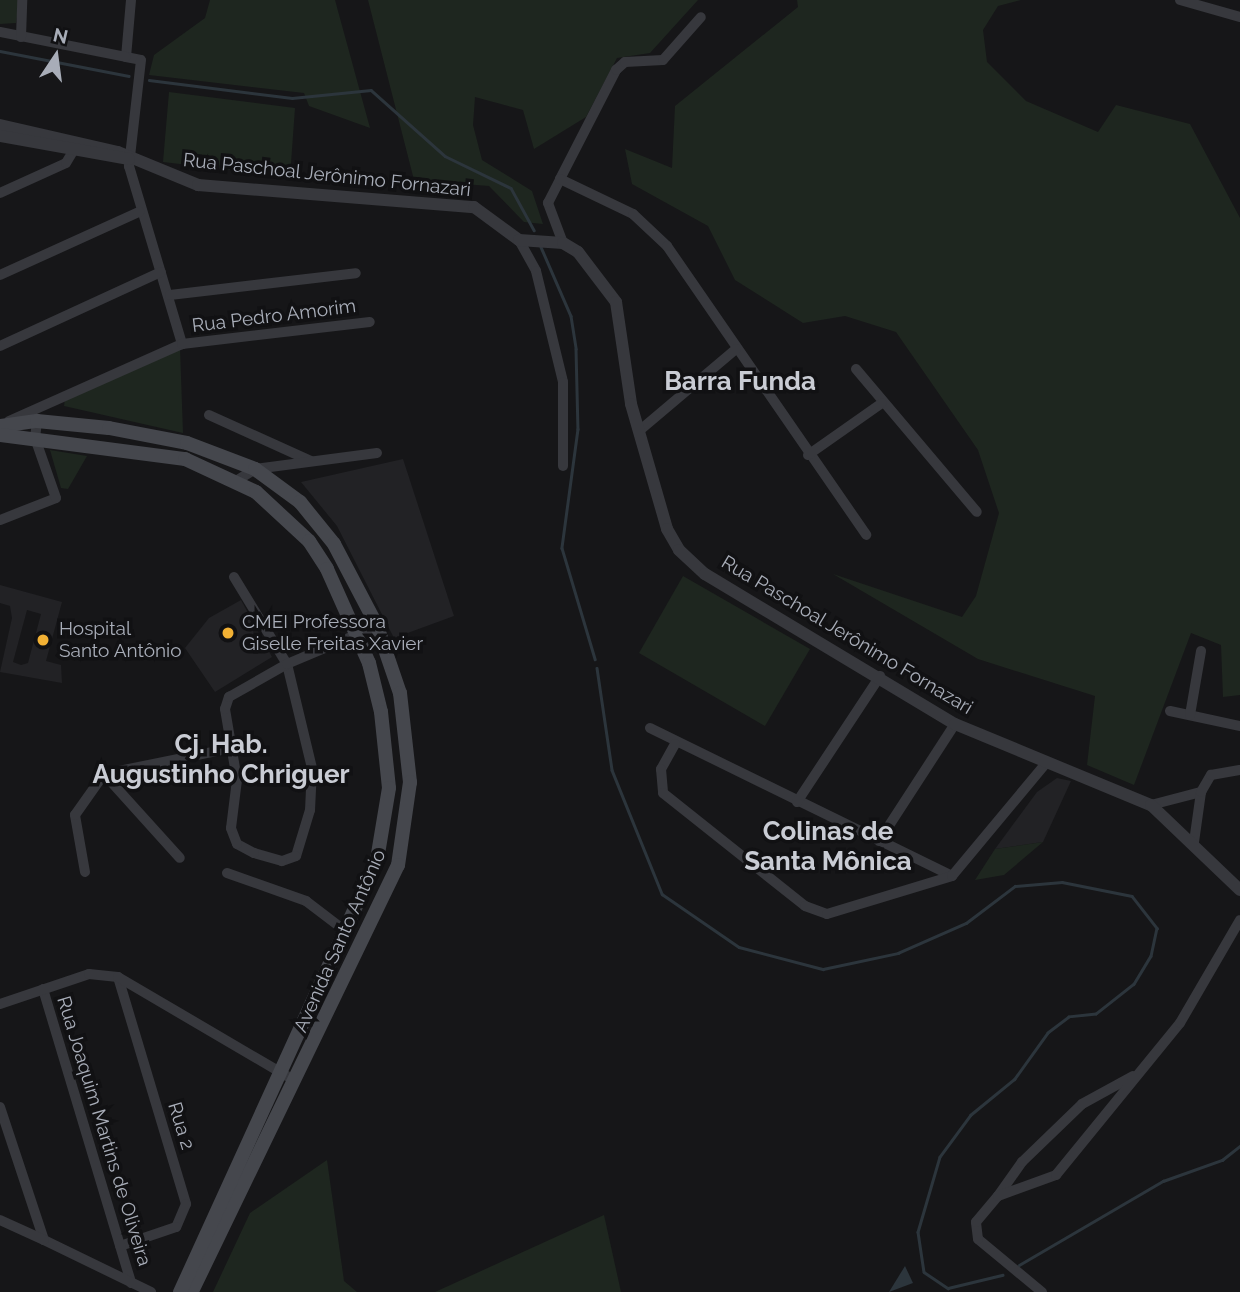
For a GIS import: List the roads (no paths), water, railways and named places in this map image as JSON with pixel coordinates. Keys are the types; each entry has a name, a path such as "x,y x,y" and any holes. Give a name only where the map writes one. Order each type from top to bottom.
{"main road":[{"name":"Avenida Santo Antônio","path":"0,425 37,421 187,443 255,469 300,502 357,584 377,626 408,740 405,838 388,888 298,1081 188,1288"},
{"name":"Avenida Santo Antônio","path":"0,435 185,459 236,481 281,511 309,541 340,595 357,634 381,712 389,788 377,860 348,933 281,1073 188,1288"},
{"path":"340,595 357,584"}],"street":[{"path":"21,37 22,0"},
{"path":"126,57 131,0"},
{"path":"1180,0 1240,17"},
{"path":"1224,12 1227,0"},
{"path":"519,240 563,243 548,203 616,70 625,62 663,60 701,17"},
{"path":"0,32 141,60 129,159 139,212 170,295 182,344"},
{"path":"0,125 76,148"},
{"path":"0,136 76,148"},
{"path":"0,193 76,148"},
{"name":"Rua Paschoal Jerônimo Fornazari","path":"76,148 129,159 198,185 474,207 519,240"},
{"path":"560,179 633,214 667,246 808,455 866,535"},
{"path":"0,275 139,212"},
{"path":"519,240 536,271 564,382 563,466"},
{"name":"Rua Paschoal Jerônimo Fornazari","path":"563,243 602,278 616,302 639,431 679,550 705,574 880,676 955,724 1151,804 1194,842 1240,890"},
{"path":"0,346 161,272"},
{"path":"170,295 356,273"},
{"name":"Rua Pedro Amorim","path":"0,425 182,344 370,322"},
{"path":"639,431 736,349"},
{"path":"856,369 882,403 977,512"},
{"path":"808,455 882,403"},
{"path":"209,415 311,461"},
{"path":"0,520 57,498 35,438 37,421"},
{"path":"236,481 255,469 377,453"},
{"path":"234,576 286,664 312,768 301,844 296,856 282,861 254,853 233,836 237,780 229,697 286,664 377,626"},
{"path":"1191,715 1201,651"},
{"path":"797,802 880,676"},
{"path":"1170,711 1240,726"},
{"path":"879,841 955,724"},
{"path":"650,728 675,744 952,876"},
{"path":"675,744 661,769 663,793 805,906 840,912 952,876 1045,763"},
{"path":"85,872 75,815 104,774 232,748"},
{"path":"1194,842 1201,792 1217,772 1240,770"},
{"path":"104,774 180,858"},
{"path":"1151,804 1201,792"},
{"path":"227,873 306,901 348,933"},
{"path":"998,1196 1056,1175 1185,1016 1240,920"},
{"path":"0,1004 89,974 118,977 298,1081"},
{"name":"Rua 2","path":"118,977 186,1203 176,1227 120,1246"},
{"name":"Rua Joaquim Martins de Oliveira","path":"43,989 131,1283"},
{"path":"1042,1292 974,1234 1022,1162 1082,1104 1140,1072"},
{"path":"0,1107 44,1240"},
{"path":"0,1220 152,1292"}],"waterway":[{"path":"0,51 129,76"},
{"path":"149,80 292,98 371,90 445,156 511,188 534,230"},
{"path":"541,247 571,316 576,349 578,429 562,548 595,659"},
{"path":"597,668 612,770 662,894 739,947 823,969 898,953 966,923 1015,886 1062,882 1132,896 1157,928 1151,956 1134,984 1096,1014 1069,1017 1048,1033 1015,1079 971,1115 940,1157 918,1232 924,1272 948,1288 1002,1275"},
{"path":"1019,1265 1163,1181 1222,1160 1240,1146"}],"place":[{"name":"CMEI Professora Giselle Freitas Xavier","path":"228,633"},
{"name":"Hospital Santo Antônio","path":"43,640"}],"district":[{"name":"Barra Funda","path":"740,382"},
{"name":"Cj. Hab. Augustinho Chriguer","path":"221,760"},
{"name":"Colinas de Santa Mônica","path":"828,847"}]}
